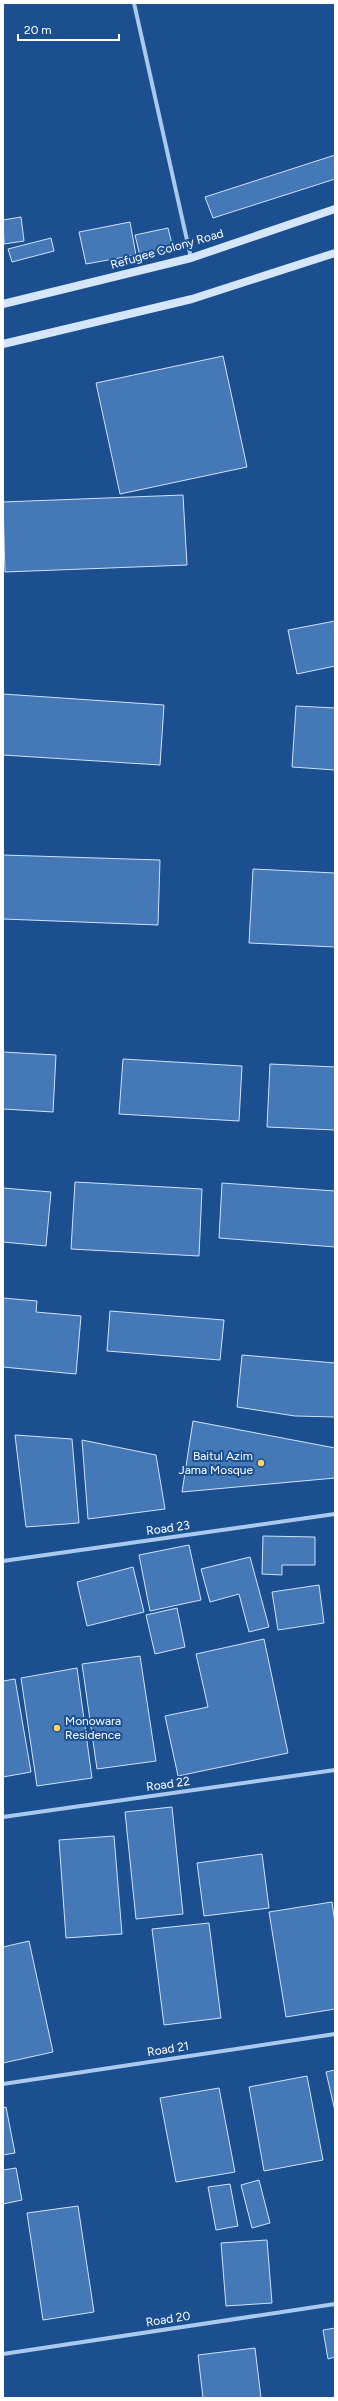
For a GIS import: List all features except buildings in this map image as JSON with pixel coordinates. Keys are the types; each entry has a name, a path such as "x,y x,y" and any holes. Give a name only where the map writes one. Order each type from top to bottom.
{"main road":[{"name":"Refugee Colony Road","path":"3,304 191,258 335,208"},
{"path":"3,344 192,299 335,253"}],"street":[{"path":"134,3 191,258"},
{"name":"Road 23","path":"3,1561 335,1514"},
{"name":"Road 22","path":"3,1817 335,1770"},
{"name":"Road 21","path":"3,2084 335,2034"},
{"name":"Road 20","path":"3,2354 335,2304"}],"place":[{"name":"Baitul Azim Jama Mosque","path":"261,1463"},
{"name":"Monowara Residence","path":"57,1728"}]}
